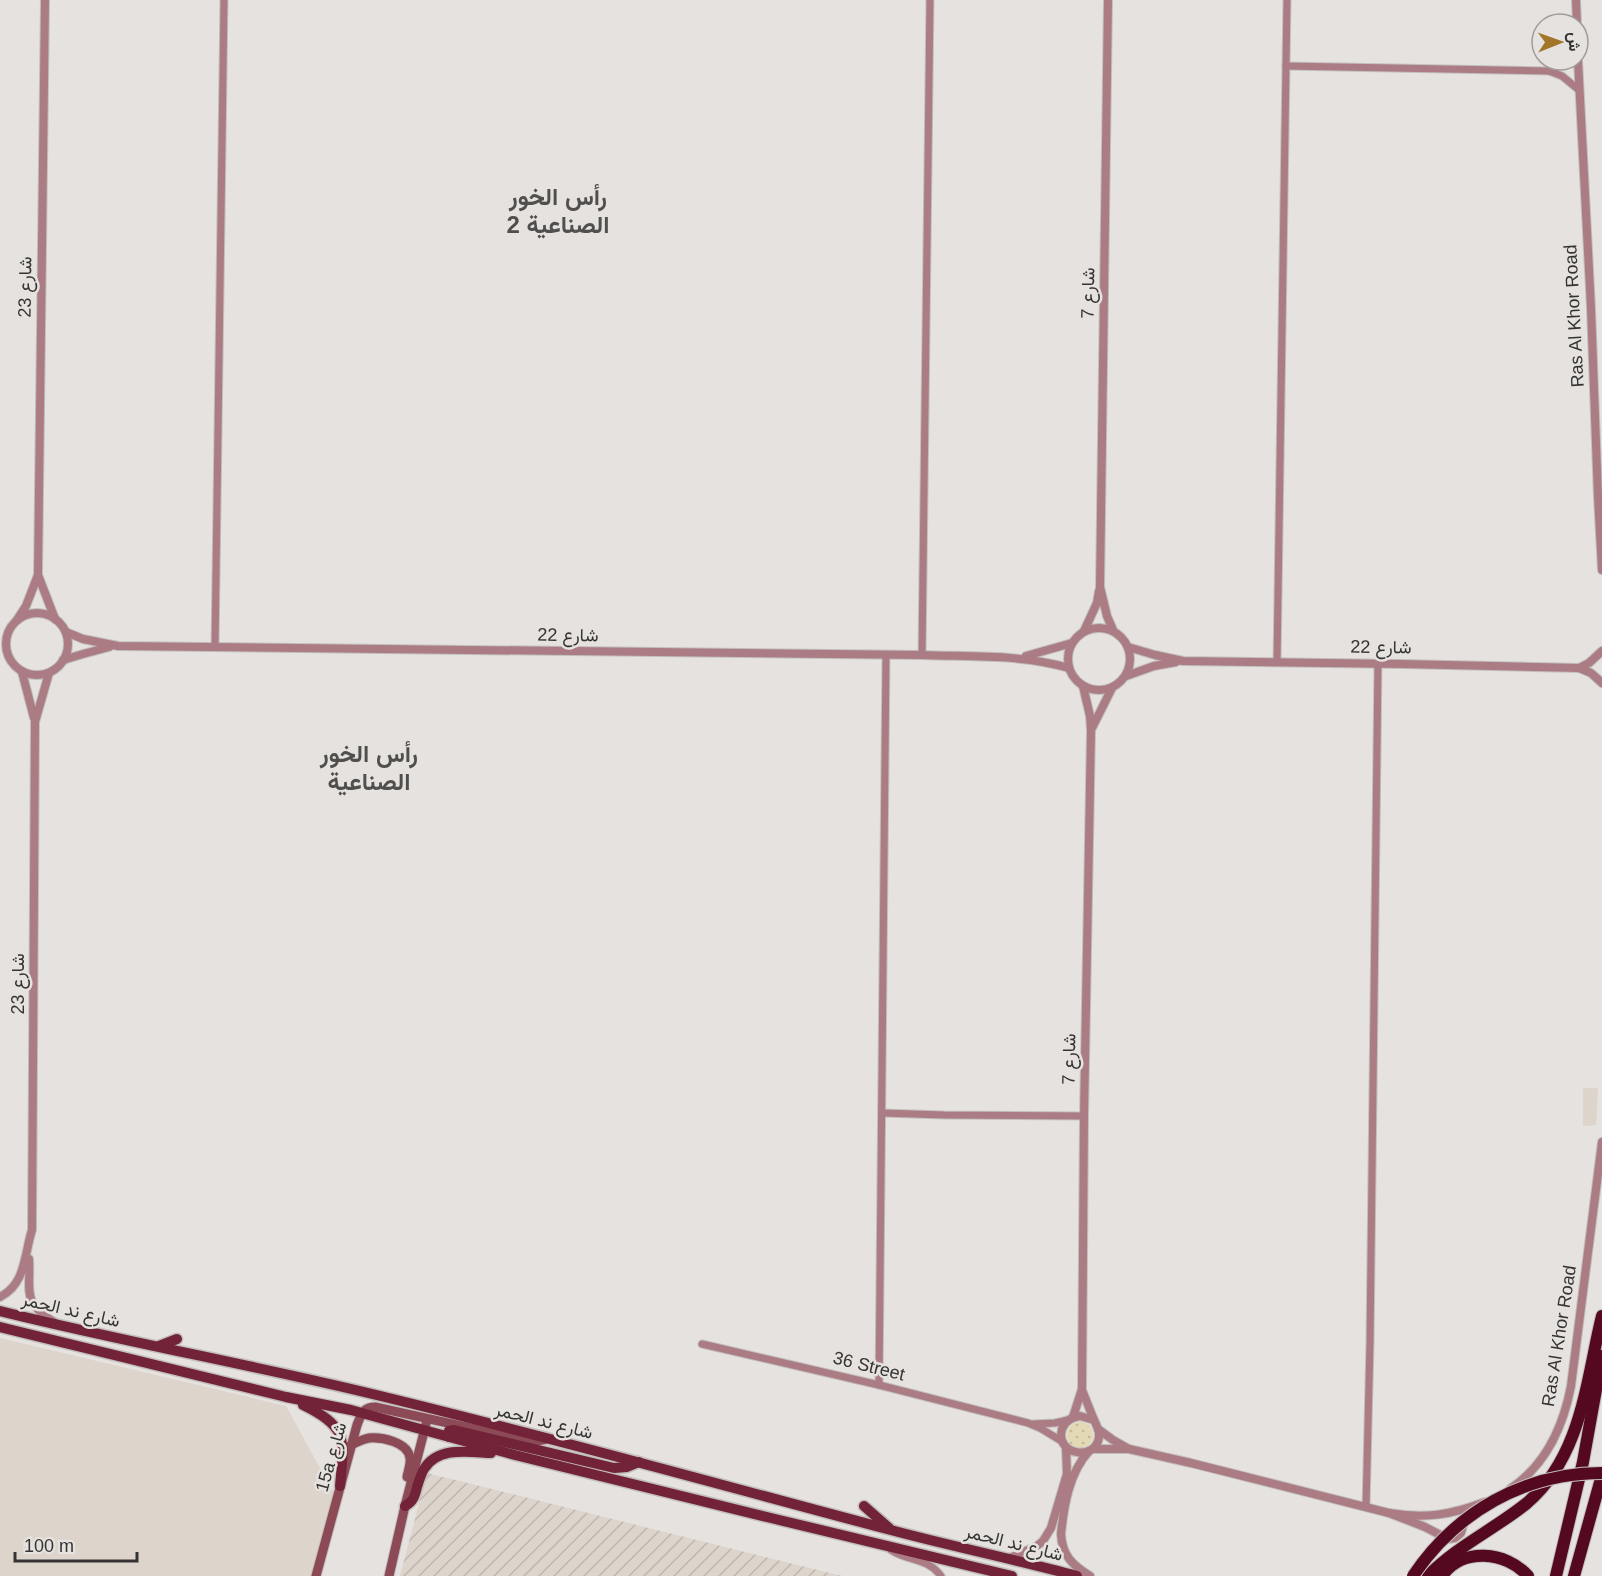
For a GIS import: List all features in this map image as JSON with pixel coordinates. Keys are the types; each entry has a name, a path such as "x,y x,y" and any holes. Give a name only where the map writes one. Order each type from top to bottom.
{"highway":[{"path":"1428,1576 1454,1552 1528,1502 1556,1469 1576,1428 1602,1316"},
{"path":"1556,1576 1583,1462 1602,1356"},
{"path":"1413,1576 1448,1533 1472,1513 1497,1498 1547,1479 1576,1474 1602,1474 1574,1576"},
{"path":"1442,1576 1458,1563 1484,1555 1508,1560 1520,1567 1528,1576"}],"main road":[{"name":"شارع ند الحمر","path":"0,1311 421,1406 891,1530 1077,1576"},
{"path":"72,1328 86,1320"},
{"name":"شارع ند الحمر","path":"0,1327 286,1397 362,1413 515,1455 1012,1576"},
{"path":"159,1346 177,1339"},
{"path":"226,1382 245,1381 359,1408 367,1404 368,1398 364,1392"},
{"path":"286,1397 323,1415 337,1429 343,1447 339,1486"},
{"path":"390,1576 405,1506 426,1430 426,1418 421,1406"},
{"name":"15a شارع","path":"316,1576 351,1446 362,1413 370,1407 525,1440 548,1439"},
{"path":"449,1437 449,1431 454,1430 614,1468 627,1467 640,1462"},
{"path":"351,1446 364,1440 377,1438 406,1449 410,1462 405,1486 405,1506"},
{"path":"405,1506 414,1497 425,1467 440,1455 464,1451 515,1455"},
{"path":"864,1506 891,1530"}],"street":[{"name":"شارع 23","path":"14,624 29,598 38,575 45,0"},
{"path":"215,647 224,0"},
{"path":"922,655 930,0"},
{"name":"شارع 7","path":"1084,631 1100,587 1108,0"},
{"path":"1277,662 1287,0"},
{"path":"1286,66 1530,71"},
{"path":"1552,72 1563,76 1579,90"},
{"name":"Ras Al Khor Road","path":"1578,72 1602,567"},
{"name":"شارع 23","path":"38,575 55,619"},
{"name":"شارع 7","path":"1100,587 1113,630"},
{"path":"0,632 29,614 43,613 55,619 66,632 68,642 67,651 57,668 49,673 31,675 22,672 11,662 4,654 7,636 14,624"},
{"path":"1103,627 1113,630 1119,634 1128,647 1131,656 1130,667 1120,683 1112,688 1092,690 1074,678 1069,668 1069,651 1072,643 1084,631 1103,627"},
{"name":"شارع 22","path":"66,632 91,641 118,646 922,655 1017,658 1043,661 1069,668"},
{"name":"شارع 22","path":"1017,658 1072,643"},
{"name":"شارع 22","path":"63,660 118,646"},
{"name":"شارع 22","path":"1128,647 1183,661"},
{"path":"1579,668 1589,663 1602,651"},
{"path":"879,1385 886,655"},
{"name":"شارع 22","path":"1126,676 1154,666 1183,661 1579,668"},
{"path":"1366,1507 1378,663"},
{"path":"1579,668 1591,673 1602,683"},
{"name":"شارع 23","path":"22,672 35,722"},
{"name":"شارع 23","path":"0,1297 9,1292 19,1280 32,1230 35,722 49,673"},
{"path":"1083,686 1091,731"},
{"path":"1091,731 1112,688"},
{"name":"شارع 7","path":"1091,731 1082,1389 1094,1420"},
{"path":"882,1113 1084,1116"},
{"name":"Ras Al Khor Road","path":"1389,1513 1418,1517 1464,1510 1496,1497 1522,1480 1530,1474 1545,1455 1562,1423 1571,1386 1602,1142"},
{"name":"شارع 23","path":"27,1247 30,1299 40,1313 59,1325"},
{"name":"36 Street","path":"702,1344 879,1385 1028,1423 1064,1444"},
{"name":"شارع 7","path":"1071,1418 1082,1389"},
{"path":"1011,1558 1037,1546 1048,1535 1067,1474 1062,1430 1071,1418 1080,1416 1094,1420 1099,1436 1097,1443 1079,1463 1073,1476 1060,1534 1064,1552 1069,1560 1075,1567 1090,1576"},
{"name":"36 Street","path":"1028,1423 1048,1423 1071,1418"},
{"path":"1098,1429 1130,1449"},
{"path":"1064,1444 1070,1451 1076,1453 1091,1450 1130,1449 1191,1463 1389,1513 1431,1529 1444,1538 1452,1539 1461,1533 1463,1526 1460,1519 1452,1513"},
{"path":"887,1546 898,1554 927,1563 941,1576"}],"shaded area":[{"path":"1583,1088 1598,1088 1596,1125 1583,1126"},
{"path":"0,1338 286,1406 338,1501 320,1576 0,1576"},
{"path":"427,1473 842,1576 400,1576"}],"sand":[{"path":"1080,1422 1089,1426 1093,1435 1089,1444 1080,1448 1071,1444 1067,1435 1071,1426"}],"district":[{"name":"رأس الخور الصناعية 2","path":"558,210"},
{"name":"رأس الخور الصناعية","path":"369,767"}]}
